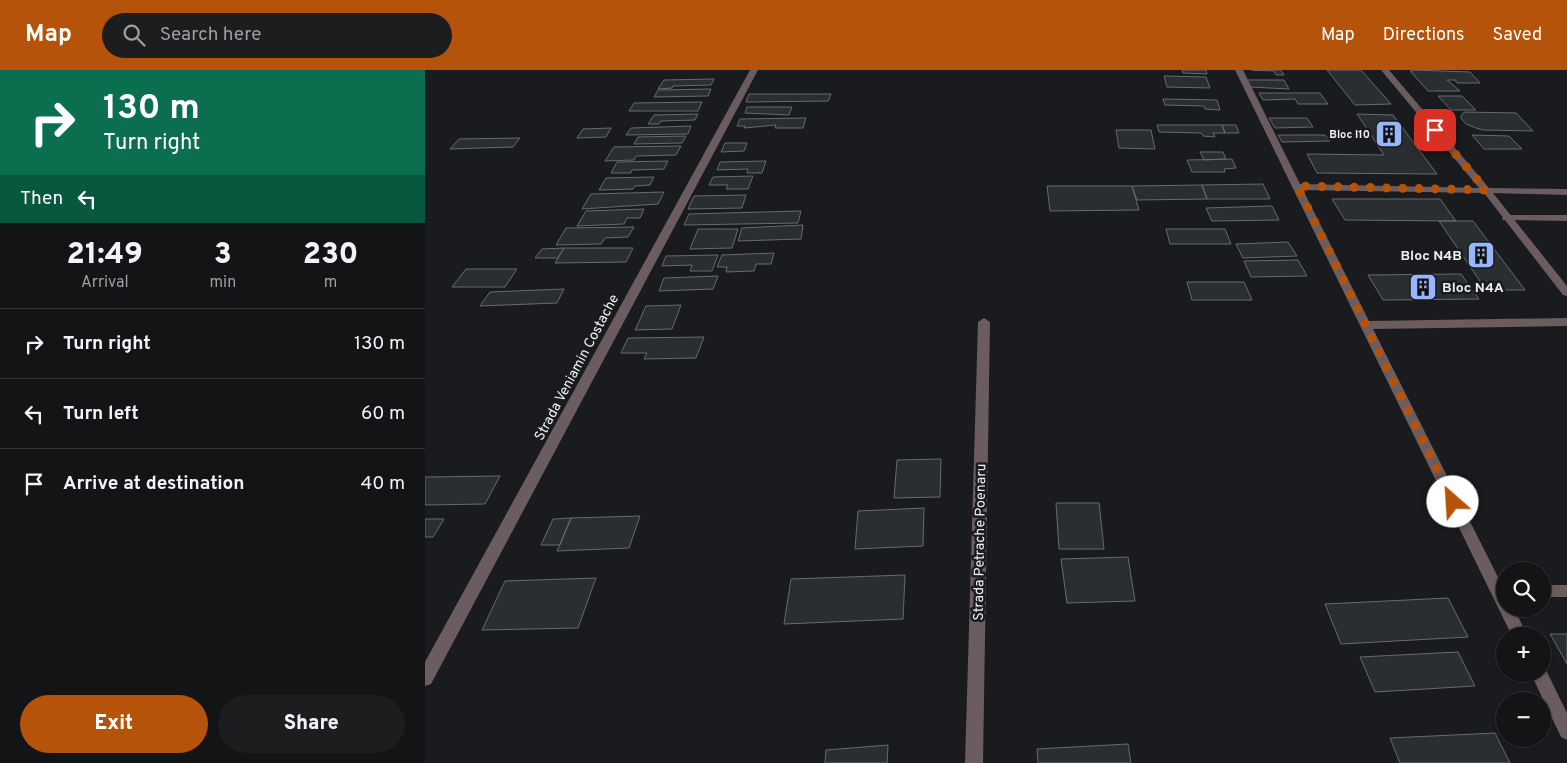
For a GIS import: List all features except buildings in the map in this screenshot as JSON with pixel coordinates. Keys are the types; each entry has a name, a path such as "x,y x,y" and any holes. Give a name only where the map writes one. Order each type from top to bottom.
{"street":[{"name":"Strada Veniamin Costache","path":"425,678 754,70"},
{"path":"1239,70 1365,325 1496,581"},
{"path":"1385,70 1486,190 1506,218 1567,293"},
{"path":"1297,186 1567,192"},
{"name":"Strada Petrache Poenaru","path":"974,763 984,322"},
{"path":"1365,325 1567,322"},
{"path":"1543,682 1567,731"}],"lane":[{"path":"1506,218 1567,218"},
{"path":"1551,591 1567,591"}],"place":[{"name":"Bloc I10","path":"1389,134"},
{"name":"Bloc N4B","path":"1481,255"},
{"name":"Bloc N4A","path":"1423,287"}],"route":[{"path":"1435,130 1486,190 1297,186 1453,502"}]}
